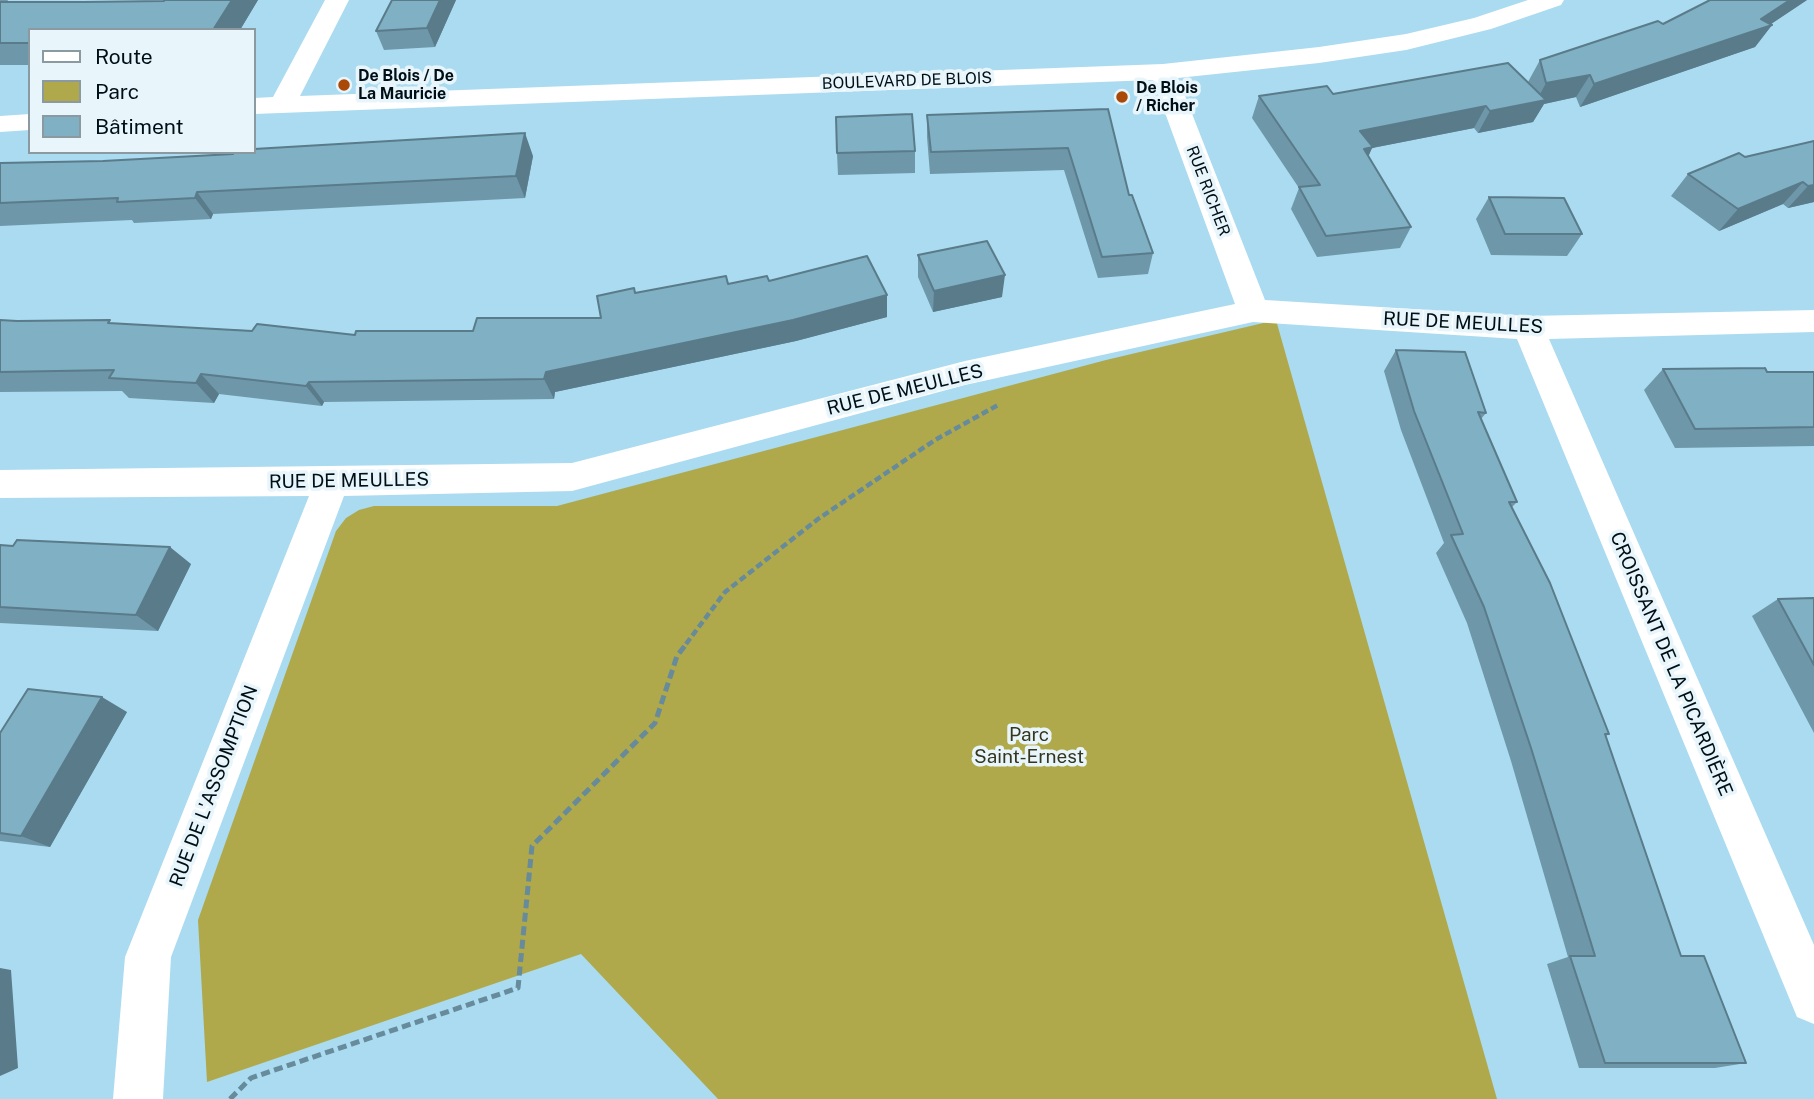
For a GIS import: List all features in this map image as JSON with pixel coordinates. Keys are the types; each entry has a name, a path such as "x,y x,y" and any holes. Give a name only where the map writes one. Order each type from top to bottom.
{"street":[{"path":"283,104 337,0"},
{"name":"BOULEVARD DE BLOIS","path":"256,106 1163,72 1319,55 1406,42 1482,24 1552,0"},
{"name":"RUE RICHER","path":"1163,72 1253,311"},
{"path":"0,124 28,122"},
{"name":"RUE DE MEULLES","path":"0,484 572,477 989,368 1253,311 1528,328 1813,320"},
{"name":"CROISSANT DE LA PICARDIÈRE","path":"1528,328 1814,1000"},
{"name":"RUE DE L'ASSOMPTION","path":"138,1099 148,957 332,482"}],"path":[{"path":"229,1099 251,1078 518,988 532,846 655,723 677,656 724,592 818,519 935,440 1003,403 989,368"}],"green space":[{"name":"Parc Saint-Ernest","path":"1276,320 1497,1099 718,1099 581,954 207,1082 198,920 336,531 346,518 359,510 374,506 557,506 1106,360"}],"building":[{"path":"232,0 214,28 28,28 28,43 0,43 0,2"},
{"path":"392,0 440,0 427,28 376,31"},
{"path":"1710,0 1790,0 1761,19 1772,25 1594,84 1590,75 1546,83 1540,60 1658,21 1663,24"},
{"path":"1508,63 1546,100 1490,111 1486,106 1360,131 1373,147 1364,149 1411,227 1326,236 1299,187 1320,185 1259,96 1327,86 1333,94"},
{"path":"1108,109 1129,195 1132,195 1153,253 1102,257 1068,148 931,152 927,115"},
{"path":"912,114 915,151 837,153 836,117"},
{"path":"525,133 516,176 197,192 195,198 0,203 0,163 256,154 256,149"},
{"path":"1814,141 1814,185 1808,186 1803,182 1738,209 1688,174 1739,153 1745,157"},
{"path":"1489,197 1564,198 1582,234 1505,234"},
{"path":"987,241 1005,275 934,291 918,255"},
{"path":"867,256 887,295 793,320 546,372 544,379 309,382 306,386 201,374 196,383 109,378 114,370 0,372 0,320 110,320 108,323 252,331 257,324 355,335 356,331 473,331 477,318 601,318 597,296 634,288 635,293 726,276 728,284 767,276 769,281"},
{"path":"1396,350 1465,352 1486,413 1478,412 1517,502 1509,502 1550,583 1609,734 1605,734 1681,956 1704,956 1746,1063 1605,1063 1570,956 1595,956 1484,607 1451,535 1463,534 1414,411"},
{"path":"1765,368 1767,372 1814,372 1814,427 1695,429 1663,369"},
{"path":"17,540 170,547 136,615 0,607 0,545 13,546"},
{"path":"1814,598 1814,665 1778,599"},
{"path":"28,689 102,697 21,836 0,833 0,733"}],"place":[{"name":"De Blois / De La Mauricie","path":"344,85"},
{"name":"De Blois / Richer","path":"1122,97"}]}
